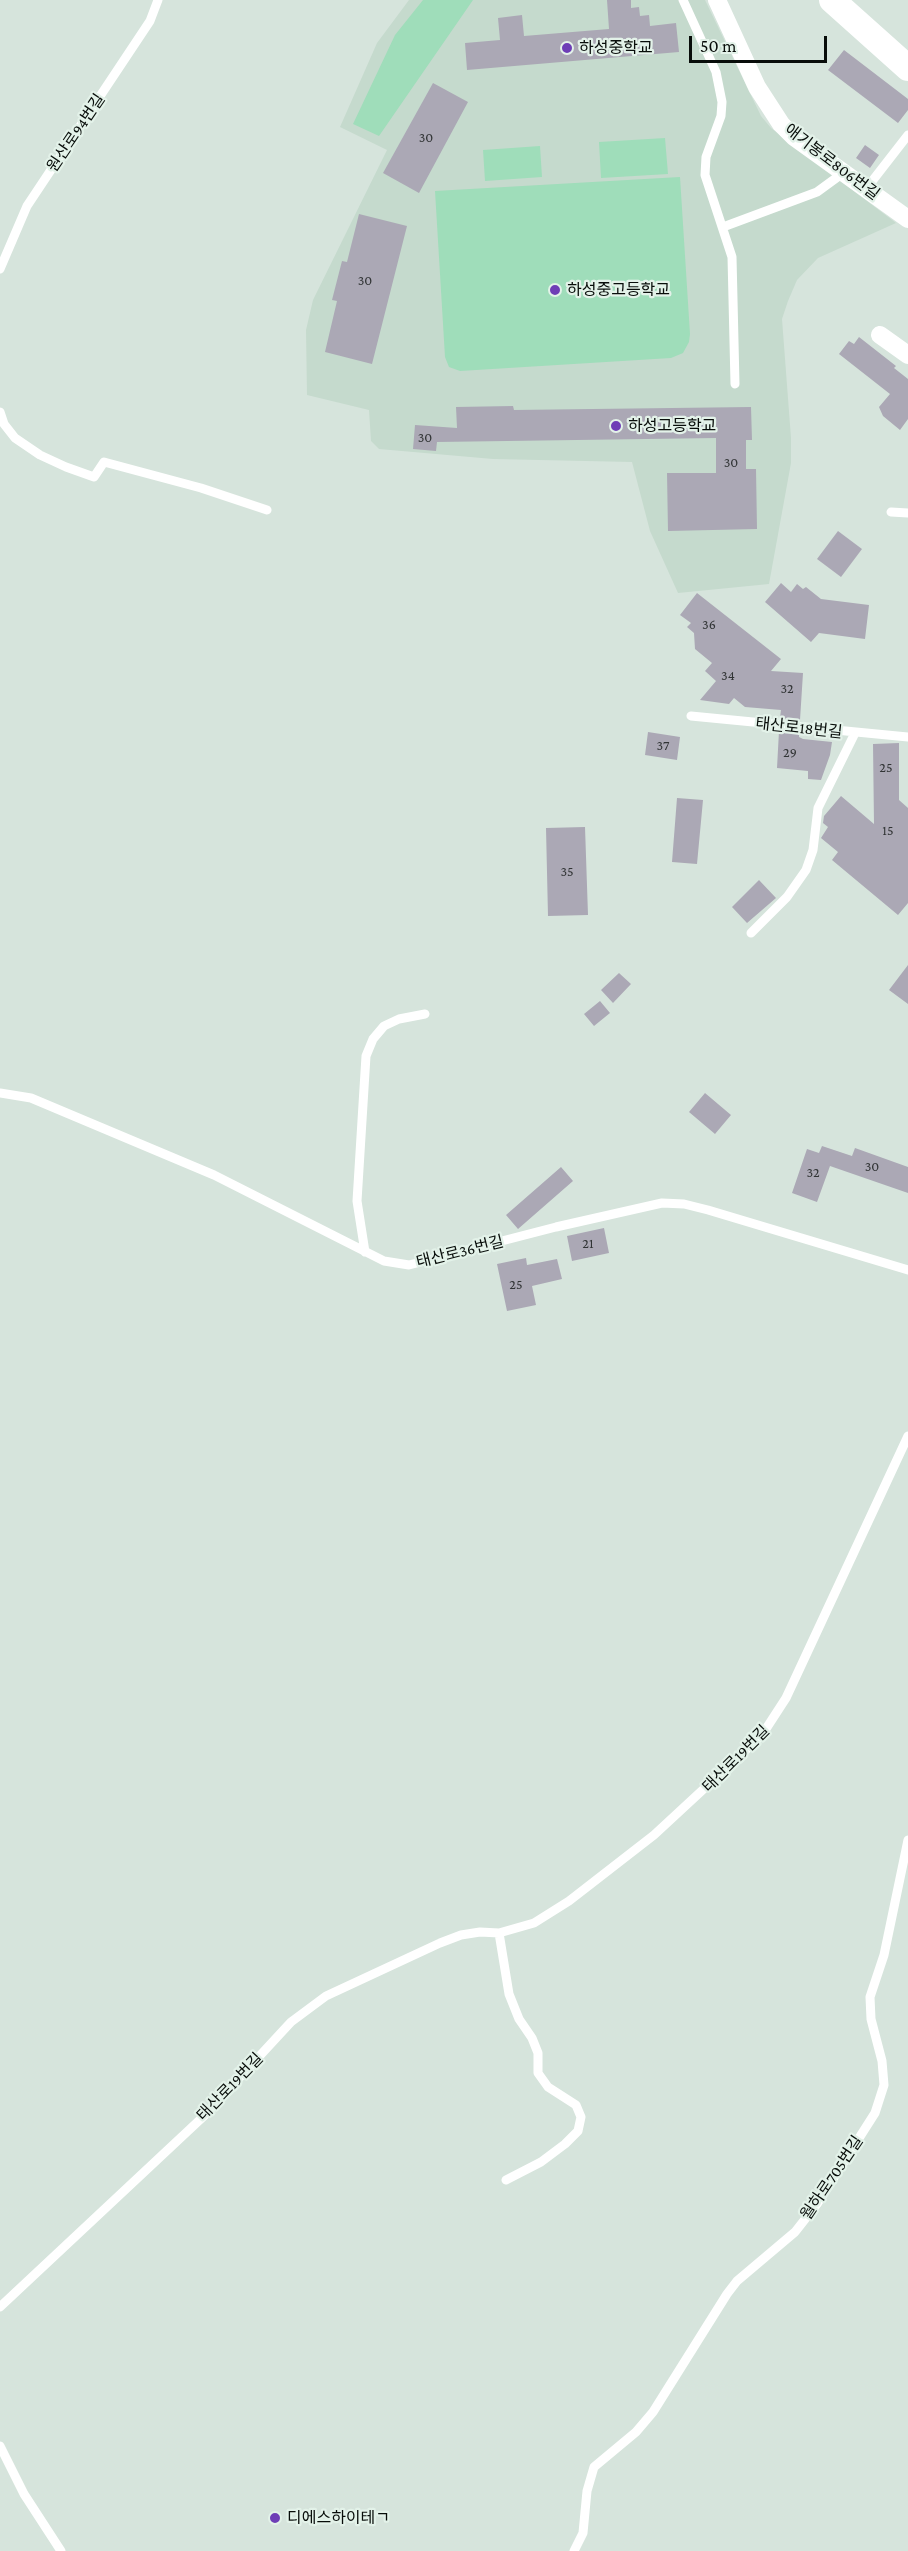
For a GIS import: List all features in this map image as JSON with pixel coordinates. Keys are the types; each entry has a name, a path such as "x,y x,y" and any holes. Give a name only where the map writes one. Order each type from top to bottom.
{"main road":[{"path":"832,0 908,68"}],"street":[{"name":"애기봉로806번길","path":"717,0 757,87 781,124 794,137 908,219"},
{"path":"880,335 908,355"}],"lane":[{"name":"원산로94번길","path":"0,269 27,206 150,21 158,0"},
{"path":"682,0 711,60 720,90 721,116 705,164 710,195 723,227 733,269 735,384"},
{"path":"866,189 908,135"},
{"path":"723,227 817,192 843,173"},
{"path":"0,412 4,424 15,438 40,455 66,467 94,477 104,462 267,510"},
{"path":"891,512 908,513"},
{"name":"태산로18번길","path":"691,716 908,737"},
{"path":"751,933 787,897 806,870 813,850 818,808 855,733"},
{"path":"365,1252 357,1192 366,1056 374,1039 384,1026 399,1019 425,1014"},
{"name":"태산로36번길","path":"0,1092 41,1102 213,1175 384,1261 409,1265 556,1227 663,1203 684,1204 708,1210 908,1270"},
{"name":"태산로19번길","path":"0,2307 205,2115 291,2022 326,1996 440,1943 480,1932 499,1934 534,1923 568,1901 662,1828 762,1735 786,1698 908,1436"},
{"name":"월하로705번길","path":"574,2551 583,2533 587,2491 594,2467 636,2432 653,2412 727,2294 737,2281 795,2232 817,2204 875,2113 884,2085 882,2061 871,2019 870,1997 884,1955 908,1840"},
{"path":"499,1934 509,1994 538,2053 538,2073 548,2087 576,2105 581,2117 578,2131 566,2144 541,2162 506,2180"},
{"path":"0,2446 24,2494 61,2551"}],"shaded area":[{"name":"하성중고등학교","path":"409,0 705,0 761,116 771,128 896,223 818,258 797,280 788,301 782,319 791,463 769,584 678,593 650,531 632,462 493,459 379,449 371,441 369,410 307,395 306,330 313,300 387,150 340,127 377,43"}],"green space":[{"path":"423,0 473,0 379,136 353,124 395,35"},
{"path":"665,138 668,174 601,178 599,142"},
{"path":"540,146 542,177 485,181 483,150"},
{"path":"680,177 690,334 689,342 683,353 671,358 460,371 449,367 445,357 435,191"}],"building":[{"path":"607,0 631,0 631,8 639,7 640,16 649,15 650,26 676,23 679,52 467,70 465,43 500,40 498,18 522,15 524,36 609,29"},
{"path":"844,50 908,99 908,110 898,123 828,70"},
{"path":"433,83 468,102 419,193 383,173"},
{"path":"865,145 879,155 870,168 856,158"},
{"path":"359,214 407,226 372,364 325,352 337,301 332,300 342,261 347,262"},
{"path":"859,337 896,366 894,368 908,379 908,419 900,430 883,416 879,407 890,394 839,354 849,341 854,344"},
{"path":"513,406 514,410 751,407 752,440 746,440 746,469 756,469 757,529 668,531 667,473 716,473 716,438 437,442 436,451 413,449 415,425 457,428 456,407"},
{"path":"838,531 862,549 841,577 817,559"},
{"path":"781,583 791,592 797,584 803,589 806,587 821,599 869,605 865,639 819,633 811,642 765,602"},
{"path":"697,593 781,659 771,671 803,673 800,720 780,718 781,710 745,707 734,698 729,704 700,700 716,681 705,671 712,663 695,649 694,633 687,627 691,623 680,615"},
{"path":"779,731 799,733 799,737 803,739 832,742 821,780 808,779 808,771 777,768"},
{"path":"648,732 680,737 677,760 645,755"},
{"path":"899,743 899,800 908,808 908,903 898,915 832,860 838,852 821,838 828,827 823,823 824,816 841,796 874,824 873,744"},
{"path":"677,798 703,800 697,864 672,862"},
{"path":"585,827 588,915 548,916 546,828"},
{"path":"759,880 776,898 747,923 732,907"},
{"path":"908,965 908,1004 889,990"},
{"path":"619,973 631,984 613,1003 601,990"},
{"path":"600,1001 610,1013 594,1026 584,1014"},
{"path":"705,1093 731,1115 715,1134 689,1112"},
{"path":"822,1146 852,1156 855,1148 908,1167 908,1193 830,1166 817,1202 792,1193 807,1149 819,1153"},
{"path":"561,1167 573,1181 518,1229 506,1215"},
{"path":"604,1228 609,1253 572,1261 567,1236"},
{"path":"526,1258 527,1265 557,1259 562,1279 532,1286 536,1305 507,1311 497,1264"}],"place":[{"name":"하성중학교","path":"567,48"},
{"name":"하성중고등학교","path":"555,290"},
{"name":"하성고등학교","path":"616,426"},
{"name":"디에스하이테ㄱ","path":"275,2518"}]}
